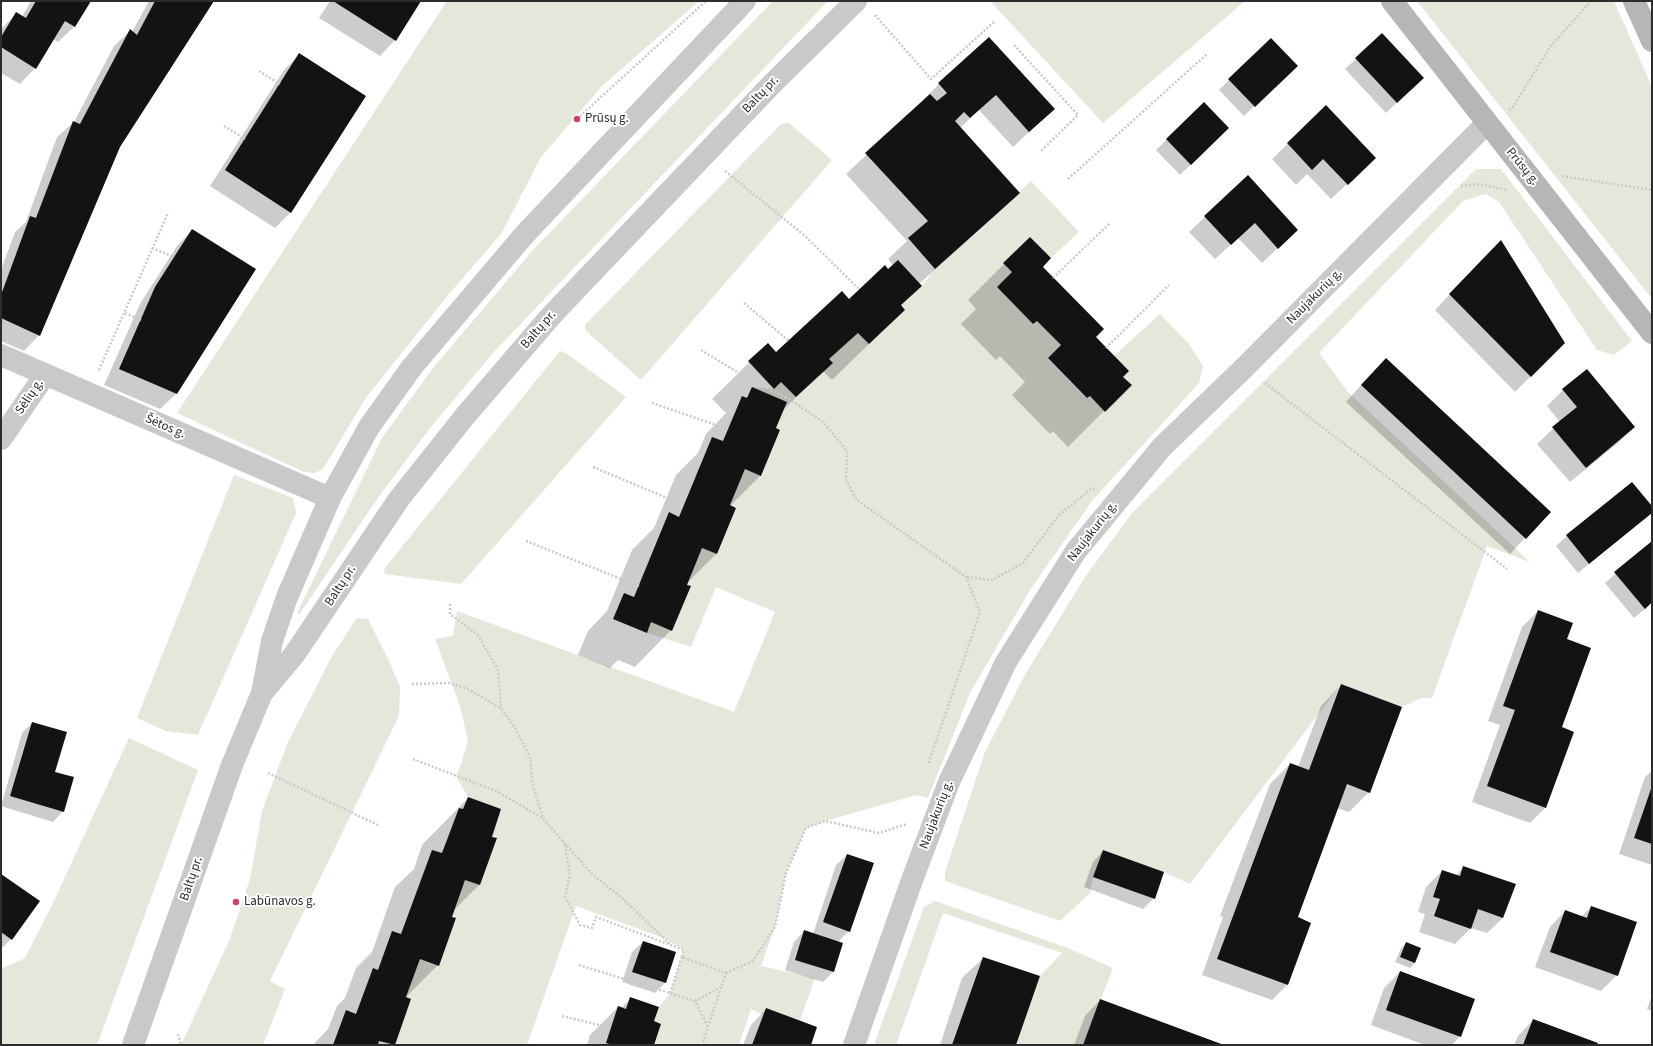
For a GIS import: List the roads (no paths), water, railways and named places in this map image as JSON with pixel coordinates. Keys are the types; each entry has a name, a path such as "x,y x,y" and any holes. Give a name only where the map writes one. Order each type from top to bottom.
{"main road":[{"name":"Prūsų g.","path":"1392,1 1652,333"},
{"path":"1634,1 1652,41"}],"street":[{"name":"Baltų pr.","path":"133,1045 232,765 262,692 272,640 286,596 330,498 369,427 412,367 525,234 745,1"},
{"name":"Baltų pr.","path":"262,692 294,655 399,499 475,404 550,317 772,84 856,1"},
{"name":"Naujakurių g.","path":"854,1045 912,880 949,782 1006,662 1076,551 1162,447 1245,367 1487,123"},
{"name":"Šėtos g.","path":"1,355 330,498"},
{"name":"Sėlių g.","path":"1,439 45,375"}],"place":[{"name":"Prūsų g.","path":"577,119"},
{"name":"Labūnavos g.","path":"236,902"}]}
